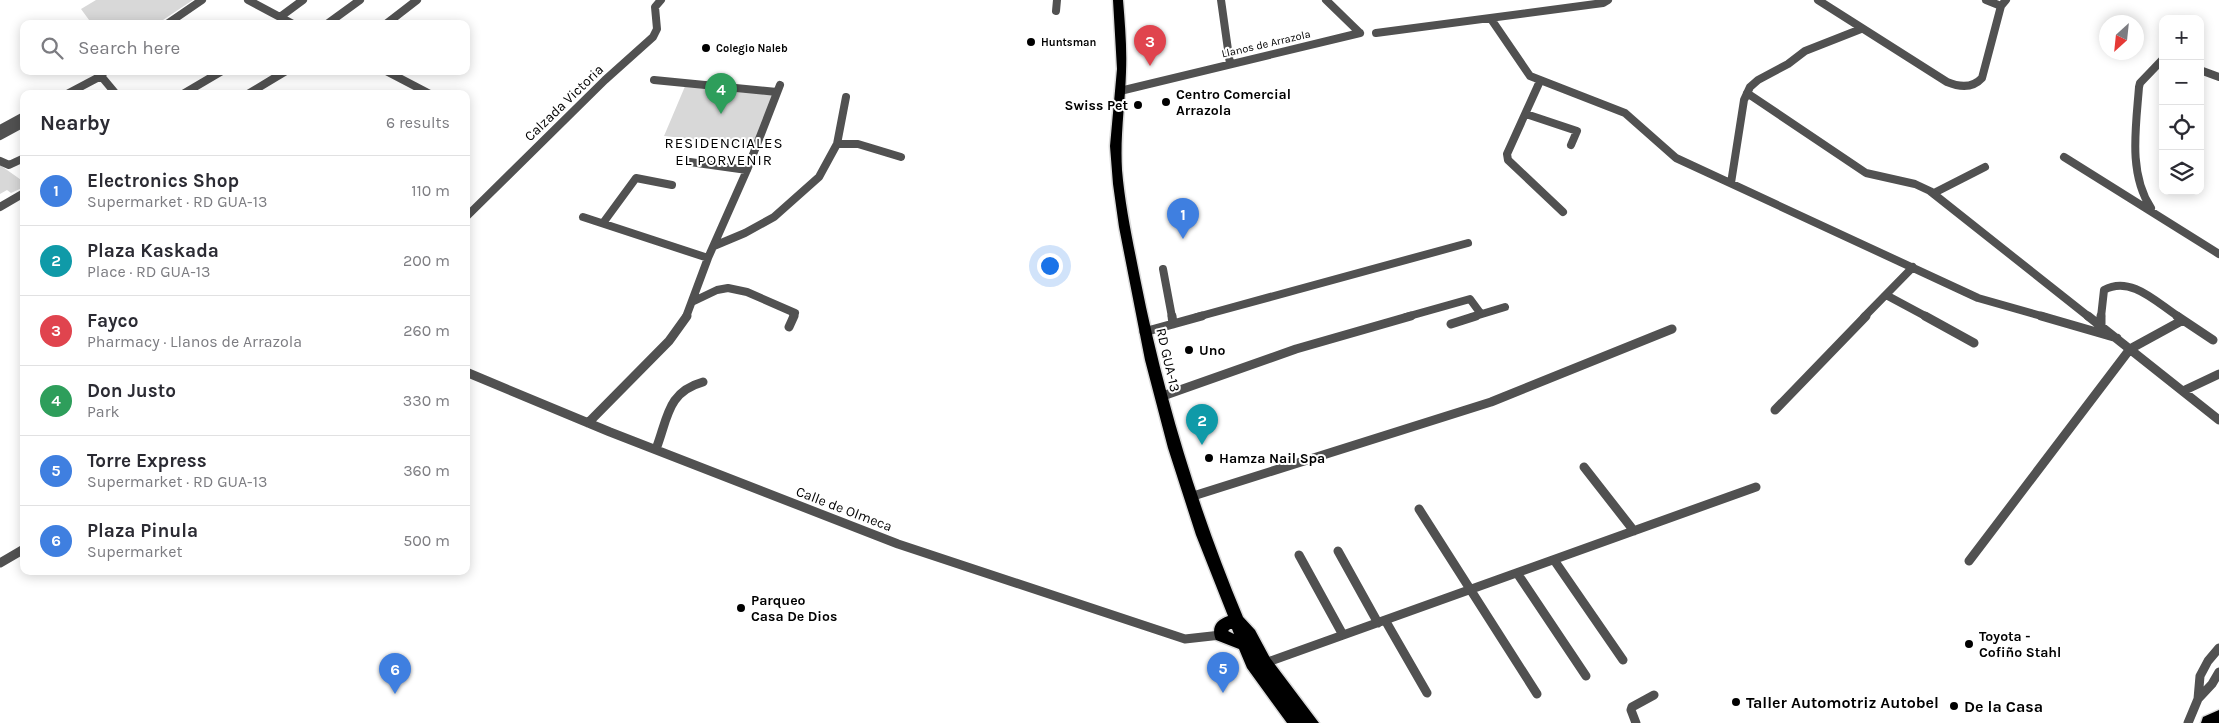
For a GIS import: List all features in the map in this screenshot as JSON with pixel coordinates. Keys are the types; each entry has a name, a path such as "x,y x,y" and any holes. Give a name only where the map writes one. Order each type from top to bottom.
{"highway":[{"path":"2210,723 2219,719"}],"main road":[{"name":"RD GUA-13","path":"1118,0 1120,93 1115,153 1123,220 1144,332 1160,398 1190,497 1230,605 1228,626"},
{"path":"1228,626 1231,640 1245,643 1296,723"},
{"path":"1228,626 1250,634 1258,663 1311,723"}],"street":[{"path":"173,20 202,0"},
{"path":"250,0 286,20"},
{"path":"280,17 304,0"},
{"path":"332,20 360,0"},
{"path":"391,20 417,0"},
{"name":"Calzada Victoria","path":"470,213 605,80 653,37 657,29 656,7 661,0"},
{"path":"1056,0 1056,11"},
{"path":"1221,0 1230,64"},
{"path":"1326,0 1360,34"},
{"path":"1376,33 1603,3 1608,0"},
{"path":"1818,0 1950,84 1961,87 1978,84 1982,78 2003,3 1986,0"},
{"path":"1490,19 1527,73 1540,82 1625,113 1676,158 1978,298 2117,338"},
{"path":"1731,183 1744,100 1747,93 1758,80 1788,64 1805,51 1861,29"},
{"name":"Llanos de Arrazola","path":"1120,93 1170,82 1178,78 1230,64 1360,34"},
{"path":"2160,217 2146,202 2141,193 2137,165 2137,127 2140,83 2161,60"},
{"path":"2204,71 2219,77"},
{"path":"189,90 215,75"},
{"path":"255,90 279,75"},
{"path":"394,75 422,90"},
{"path":"75,90 104,76"},
{"path":"85,90 104,76"},
{"path":"104,76 113,90"},
{"path":"588,423 669,341 679,328 694,301 708,258 747,170 779,88 654,80"},
{"path":"1540,82 1507,154 1508,160 1564,212"},
{"path":"1747,93 1860,170 1878,178 1918,185 1934,193 2219,420"},
{"path":"714,246 745,233 774,217 819,177 837,144 846,96"},
{"path":"1526,114 1578,132 1571,145"},
{"path":"0,128 20,118"},
{"path":"0,136 20,125"},
{"path":"837,144 858,144 901,157"},
{"path":"2064,157 2219,254"},
{"path":"0,161 9,165 20,160"},
{"path":"690,162 747,170"},
{"path":"1934,193 1985,167"},
{"path":"603,223 636,178 672,185"},
{"path":"0,206 20,195"},
{"path":"583,217 708,258"},
{"path":"1144,332 1468,243"},
{"path":"1775,410 1912,267"},
{"path":"1163,269 1173,324"},
{"path":"2101,325 2102,294 2104,290 2118,284 2134,287 2213,340"},
{"path":"694,301 720,289 731,288 743,291 795,313 789,327"},
{"path":"1886,295 1974,343"},
{"path":"1160,398 1296,349 1470,299 1481,314"},
{"path":"1451,324 1505,307"},
{"path":"1969,560 2130,349 2183,320"},
{"path":"1190,497 1490,402 1672,328"},
{"name":"Calle de Olmeca","path":"470,374 588,423 898,544 1166,633 1193,640 1228,626"},
{"path":"2183,391 2219,374"},
{"path":"656,448 674,398 689,386 703,382"},
{"path":"1584,467 1634,531"},
{"path":"1258,663 1382,622 1756,487"},
{"path":"1419,509 1472,589 1537,694"},
{"path":"0,563 20,550"},
{"path":"1338,551 1427,693"},
{"path":"1299,555 1344,635"},
{"path":"1554,560 1622,660"},
{"path":"1517,573 1586,676"},
{"path":"2188,723 2198,699 2200,676 2208,661 2219,650"},
{"path":"2198,699 2212,684 2219,672"},
{"path":"1636,723 1631,710 1632,707 1654,695"}],"shaded area":[{"path":"96,0 193,0 163,20 89,20 81,9"},
{"path":"686,84 777,92 756,146 664,136"},
{"path":"0,165 20,179 20,189 11,193 7,190 0,194"}],"place":[{"name":"Huntsman","path":"1031,42"},
{"name":"Colegio Naleb","path":"706,48"},
{"name":"Fayco","path":"1150,66"},
{"name":"Centro Comercial Arrazola","path":"1166,102"},
{"name":"Swiss Pet","path":"1138,105"},
{"name":"Don Justo","path":"721,114"},
{"name":"Electronics Shop","path":"1183,239"},
{"name":"Uno","path":"1189,350"},
{"name":"Plaza Kaskada","path":"1202,445"},
{"name":"Hamza Nail Spa","path":"1209,458"},
{"name":"Parqueo Casa De Dios","path":"741,608"},
{"name":"Toyota - Cofiño Stahl","path":"1969,644"},
{"name":"Torre Express","path":"1223,693"},
{"name":"Plaza Pinula","path":"395,694"},
{"name":"Taller Automotriz Autobel","path":"1736,702"},
{"name":"De la Casa","path":"1954,706"}],"district":[{"name":"RESIDENCIALES EL PORVENIR","path":"724,152"}]}
